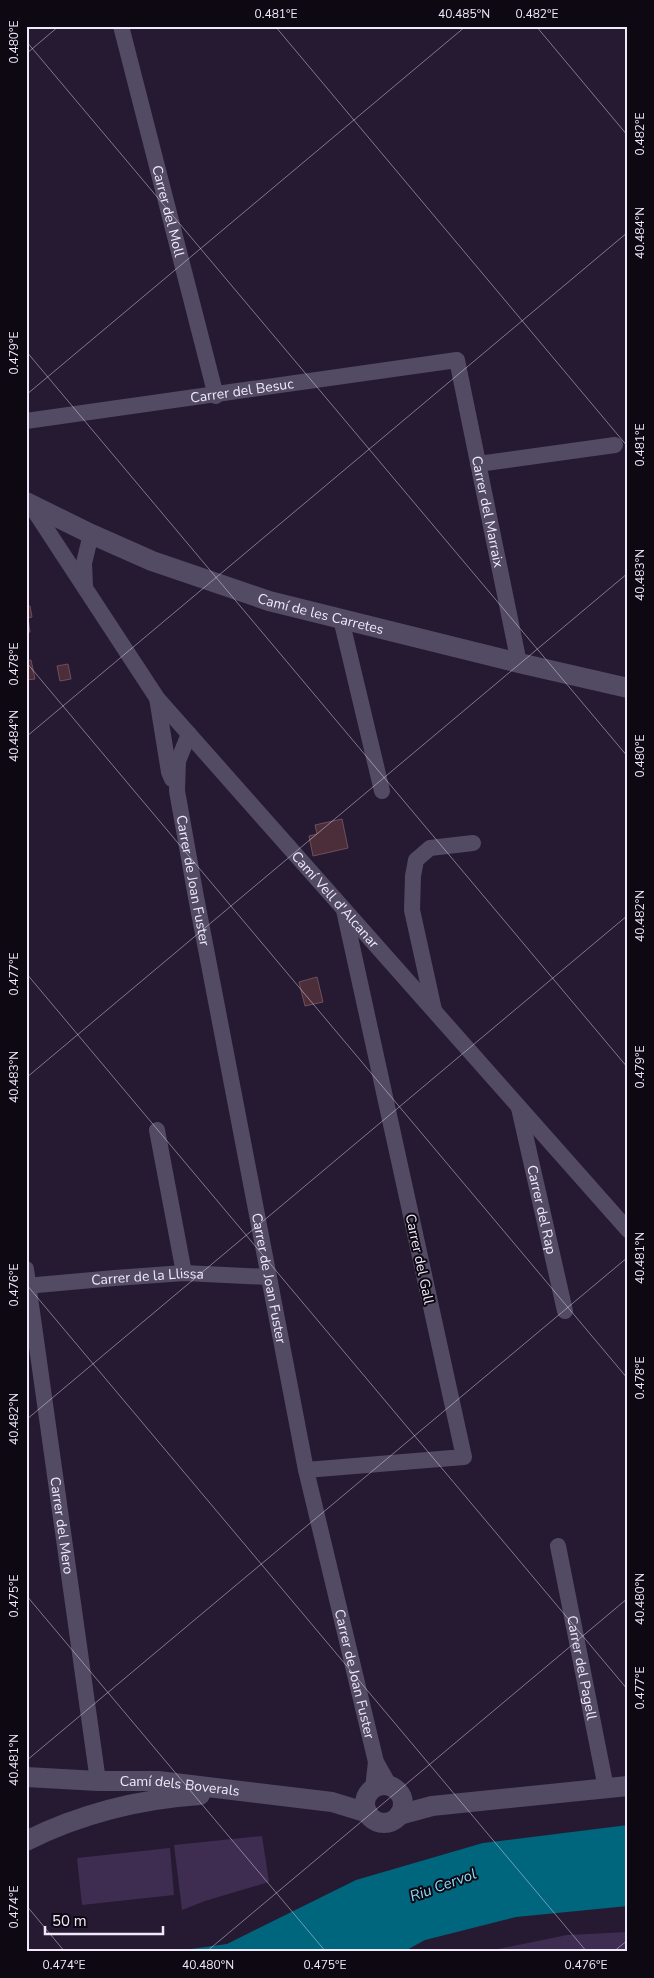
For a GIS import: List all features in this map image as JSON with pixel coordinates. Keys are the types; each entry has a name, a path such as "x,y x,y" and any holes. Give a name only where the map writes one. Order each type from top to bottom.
{"street":[{"name":"Carrer del Moll","path":"121,26 216,396"},
{"name":"Carrer del Besuc","path":"26,421 216,396 457,360"},
{"name":"Carrer del Marraix","path":"457,360 519,663"},
{"path":"478,464 615,445"},
{"name":"Camí de les Carretes","path":"28,503 152,561 268,601 628,688"},
{"name":"Camí Vell d'Alcanar","path":"28,503 85,586 157,698 628,1230"},
{"path":"62,554 65,540 92,534"},
{"path":"85,586 85,556 92,534"},
{"path":"341,619 382,791"},
{"name":"Carrer de Joan Fuster","path":"157,698 169,772 178,791"},
{"path":"167,758 175,739 187,731"},
{"name":"Carrer de Joan Fuster","path":"187,731 178,761 178,791 196,898 306,1470 376,1762 379,1795"},
{"name":"Carrer de Joan Fuster","path":"178,791 184,768 193,754 205,751"},
{"path":"434,1010 412,910 413,876 416,860 430,848 473,843"},
{"name":"Carrer del Gall","path":"306,1470 464,1457 343,908"},
{"name":"Carrer del Rap","path":"519,1107 565,1311"},
{"path":"157,1130 184,1273"},
{"name":"Carrer del Mero","path":"26,1269 98,1781"},
{"name":"Carrer de la Llissa","path":"27,1286 184,1273 269,1277"},
{"name":"Carrer del Pagell","path":"558,1546 606,1788"},
{"name":"Camí dels Boverals","path":"26,1777 98,1781 158,1781 332,1802 379,1795 432,1806"},
{"name":"Camí dels Boverals","path":"379,1795 371,1817 380,1822 391,1821 399,1815 432,1806 628,1786"},
{"path":"26,1841 90,1815 132,1804 175,1796 244,1791"},
{"path":"379,1795 403,1804 399,1815"}],"shaded area":[{"path":"262,1836 269,1882 205,1901 182,1910 174,1845"},
{"path":"170,1848 174,1895 82,1905 77,1858"},
{"path":"628,1932 628,1952 483,1952 567,1935"}],"water":[{"name":"Riu Cervol","path":"628,1825 628,1906 516,1917 425,1940 403,1952 169,1952 227,1944 356,1880 483,1843"}],"building":[{"path":"26,606 30,606 32,617 28,618 30,632 26,633"},
{"path":"31,660 35,679 26,680 26,661"},
{"path":"68,664 71,679 60,681 57,666"},
{"path":"342,819 348,848 313,856 309,836 317,834 315,825"},
{"path":"317,977 323,1002 305,1006 299,982"}]}
